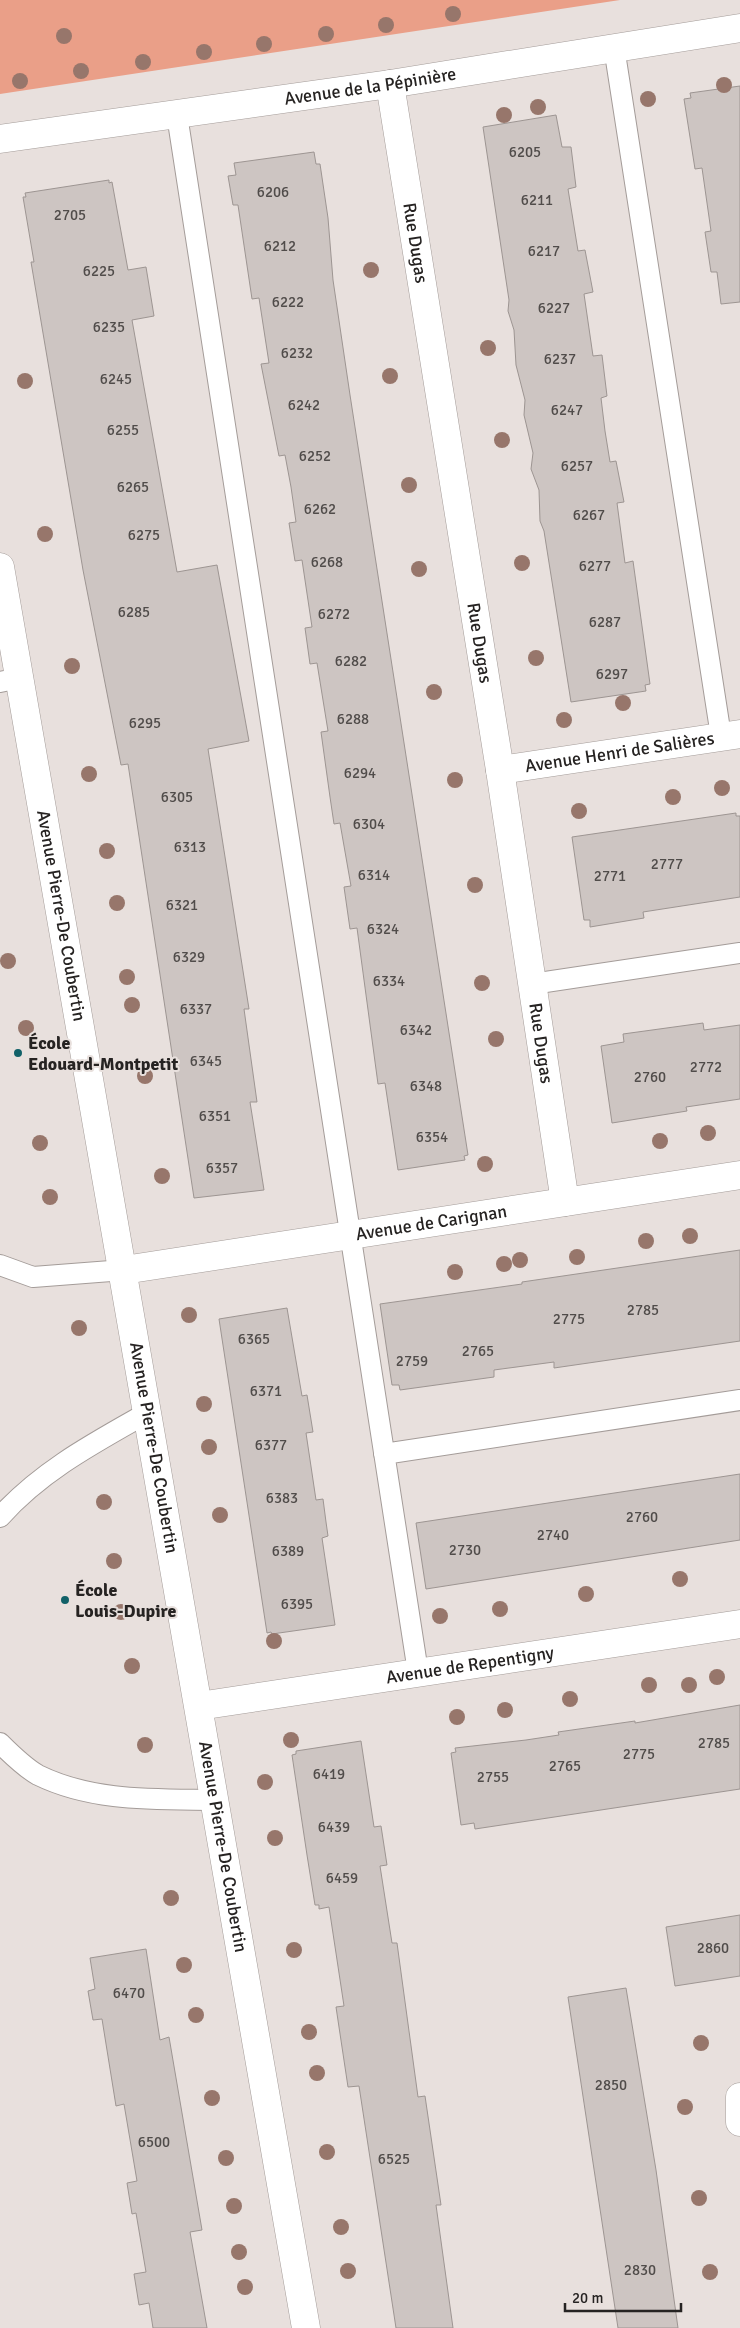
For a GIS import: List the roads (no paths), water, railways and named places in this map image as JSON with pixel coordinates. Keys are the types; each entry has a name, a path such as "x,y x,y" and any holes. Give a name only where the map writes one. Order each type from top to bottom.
{"street":[{"name":"Avenue de la Pépinière","path":"0,139 390,84 740,28"},
{"name":"Rue Dugas","path":"390,84 500,770 565,1202"},
{"name":"Avenue Pierre-De Coubertin","path":"0,567 10,680 124,1270 147,1413 306,2328"},
{"name":"Avenue Henri de Salières","path":"500,770 730,735"},
{"name":"Avenue de Carignan","path":"124,1270 740,1175"},
{"name":"Avenue de Repentigny","path":"199,1706 740,1624"},
{"path":"740,2096 740,2122"}],"lane":[{"path":"614,47 730,735"},
{"path":"177,114 418,1672"},
{"path":"532,984 740,953"},
{"path":"0,1265 33,1278 124,1270"},
{"path":"384,1454 740,1400"},
{"path":"0,1516 20,1494 64,1461 147,1413"},
{"path":"0,1743 37,1774 82,1792 128,1798 214,1800"}],"place":[{"name":"École Edouard-Montpetit","path":"18,1053"},
{"name":"École Louis-Dupire","path":"65,1600"}]}
